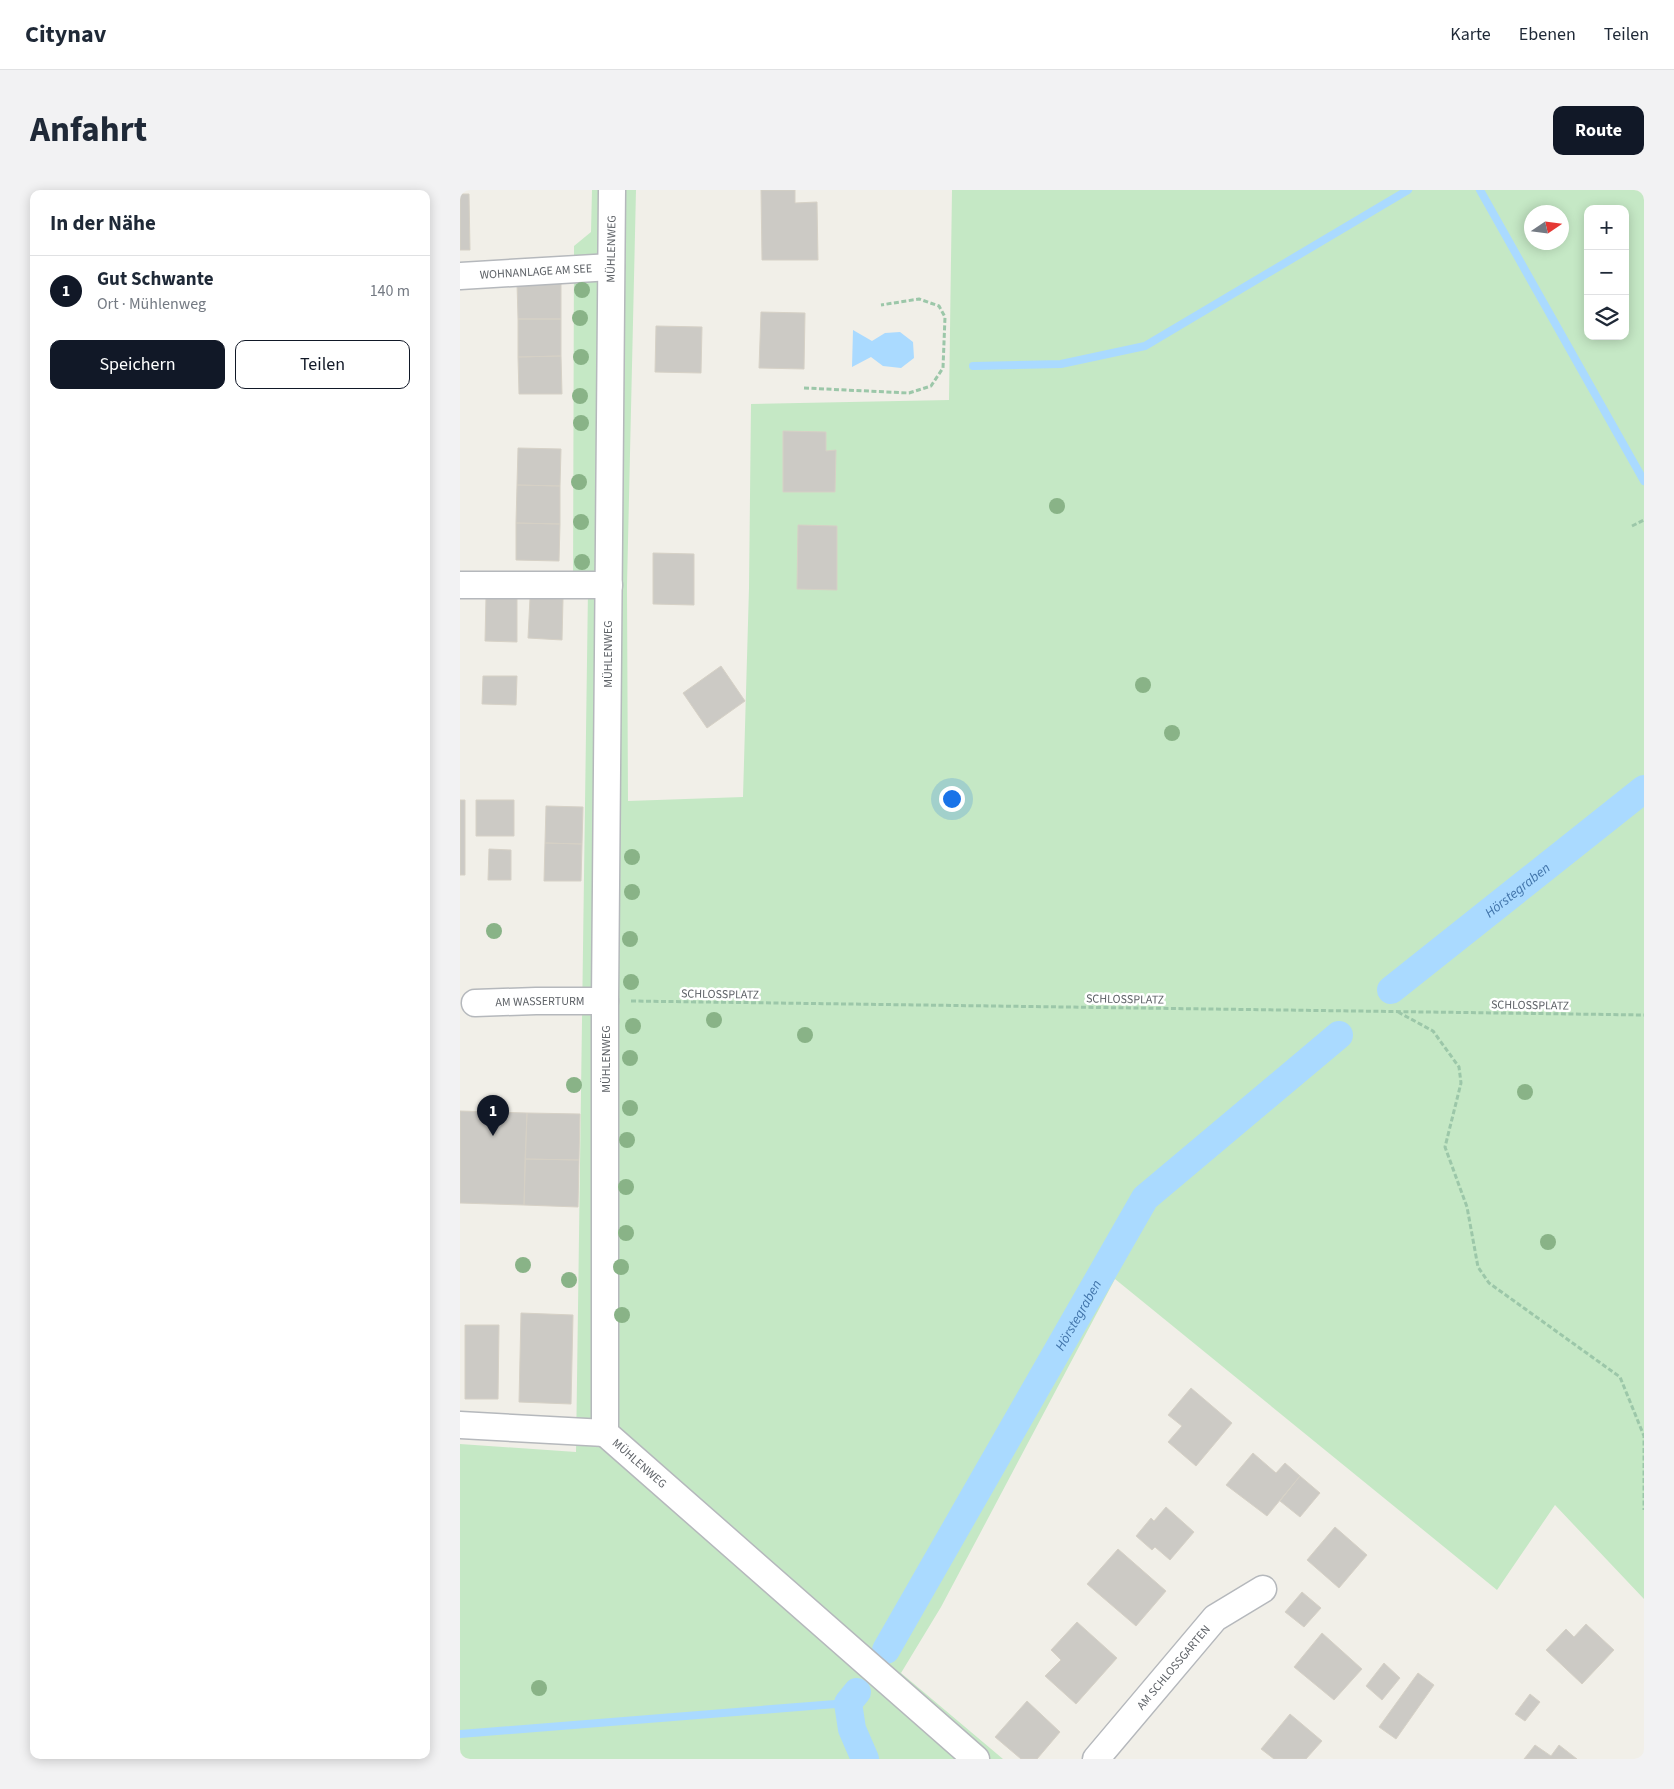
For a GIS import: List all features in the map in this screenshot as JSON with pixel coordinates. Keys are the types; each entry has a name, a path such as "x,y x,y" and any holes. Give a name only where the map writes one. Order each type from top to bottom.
{"street":[{"name":"MÜHLENWEG","path":"612,190 605,1433 976,1759"},
{"name":"WOHNANLAGE AM SEE","path":"460,276 611,267"},
{"path":"460,585 609,585"},
{"name":"AM WASSERTURM","path":"475,1002 536,1000 606,1001"},
{"path":"460,1425 605,1433"},
{"name":"AM SCHLOSSGARTEN","path":"1096,1759 1215,1618 1263,1589"}],"path":[{"path":"804,388 908,393 931,386 944,368 945,317 939,306 919,299 881,305"},
{"path":"1632,526 1644,520"},
{"name":"SCHLOSSPLATZ","path":"606,1001 1644,1015"},
{"path":"1398,1012 1433,1031 1459,1067 1461,1083 1445,1147 1467,1206 1478,1267 1489,1283 1620,1376 1644,1436 1644,1510"}],"green space":[{"path":"592,190 636,190 627,586 628,801 743,797 749,588 751,404 949,400 952,190 1644,190 1644,1599 1555,1505 1497,1590 1115,1279 941,1607 901,1673 1003,1759 460,1759 460,1444 576,1452 588,589 573,590 574,246 591,232"}],"water":[{"path":"853,330 872,341 885,333 900,332 913,342 914,358 901,368 883,366 871,357 852,367"}],"building":[{"path":"761,190 795,190 795,203 817,202 818,260 762,260"},
{"path":"460,194 469,194 470,250 460,250"},
{"path":"561,281 561,319 518,319 517,282"},
{"path":"761,312 805,313 804,369 759,368"},
{"path":"518,319 561,319 561,356 518,357"},
{"path":"656,326 702,327 701,373 655,372"},
{"path":"561,356 562,394 519,394 518,357"},
{"path":"783,431 826,432 826,451 836,450 835,492 783,492"},
{"path":"518,448 561,449 560,486 517,485"},
{"path":"517,485 560,486 560,524 516,523"},
{"path":"516,523 560,524 559,561 516,560"},
{"path":"798,525 837,526 837,590 797,589"},
{"path":"653,553 694,554 694,605 653,604"},
{"path":"486,597 517,598 517,642 485,641"},
{"path":"530,598 563,599 562,640 528,638"},
{"path":"721,666 745,701 707,728 683,693"},
{"path":"483,676 517,676 516,705 482,704"},
{"path":"460,800 465,800 465,875 460,875"},
{"path":"476,800 514,800 514,836 476,836"},
{"path":"546,806 583,807 582,844 545,843"},
{"path":"545,843 582,844 581,881 544,881"},
{"path":"489,849 511,850 511,880 488,880"},
{"path":"460,1111 527,1113 524,1205 460,1203"},
{"path":"527,1113 580,1114 579,1160 525,1159"},
{"path":"525,1159 579,1160 578,1207 524,1205"},
{"path":"521,1313 573,1315 571,1404 519,1402"},
{"path":"465,1325 499,1325 498,1399 465,1399"},
{"path":"1191,1388 1232,1423 1196,1466 1168,1442 1182,1426 1168,1415"},
{"path":"1253,1453 1276,1473 1285,1463 1300,1476 1267,1516 1226,1485"},
{"path":"1300,1476 1320,1493 1300,1517 1280,1501"},
{"path":"1166,1507 1194,1532 1170,1560 1155,1547 1152,1550 1136,1536 1151,1518 1154,1521"},
{"path":"1335,1527 1367,1555 1339,1588 1307,1560"},
{"path":"1118,1549 1166,1591 1136,1626 1087,1584"},
{"path":"1302,1592 1321,1608 1304,1627 1285,1612"},
{"path":"1077,1622 1117,1658 1076,1704 1045,1676 1061,1660 1051,1650"},
{"path":"1586,1624 1614,1650 1582,1684 1546,1650 1566,1629 1574,1637"},
{"path":"1322,1633 1362,1669 1334,1700 1294,1667"},
{"path":"1384,1663 1400,1678 1382,1700 1366,1686"},
{"path":"1418,1673 1434,1685 1396,1739 1379,1727"},
{"path":"1530,1694 1540,1702 1525,1721 1515,1714"},
{"path":"1027,1701 1060,1732 1037,1759 1021,1759 995,1737"},
{"path":"1290,1714 1322,1741 1306,1759 1274,1759 1261,1749"},
{"path":"1535,1745 1551,1756 1559,1745 1577,1759 1524,1759"}],"waterway":[{"path":"973,366 1061,364 1145,346 1408,190"},
{"path":"1480,190 1644,481"},
{"name":"Hörstegraben","path":"1391,990 1644,789"},
{"name":"Hörstegraben","path":"886,1650 1145,1198 1339,1035"},
{"name":"Hörstegraben","path":"857,1692 848,1703 852,1729 865,1759"},
{"path":"460,1734 848,1703"}],"place":[{"name":"Gut Schwante","path":"493,1136"}]}
